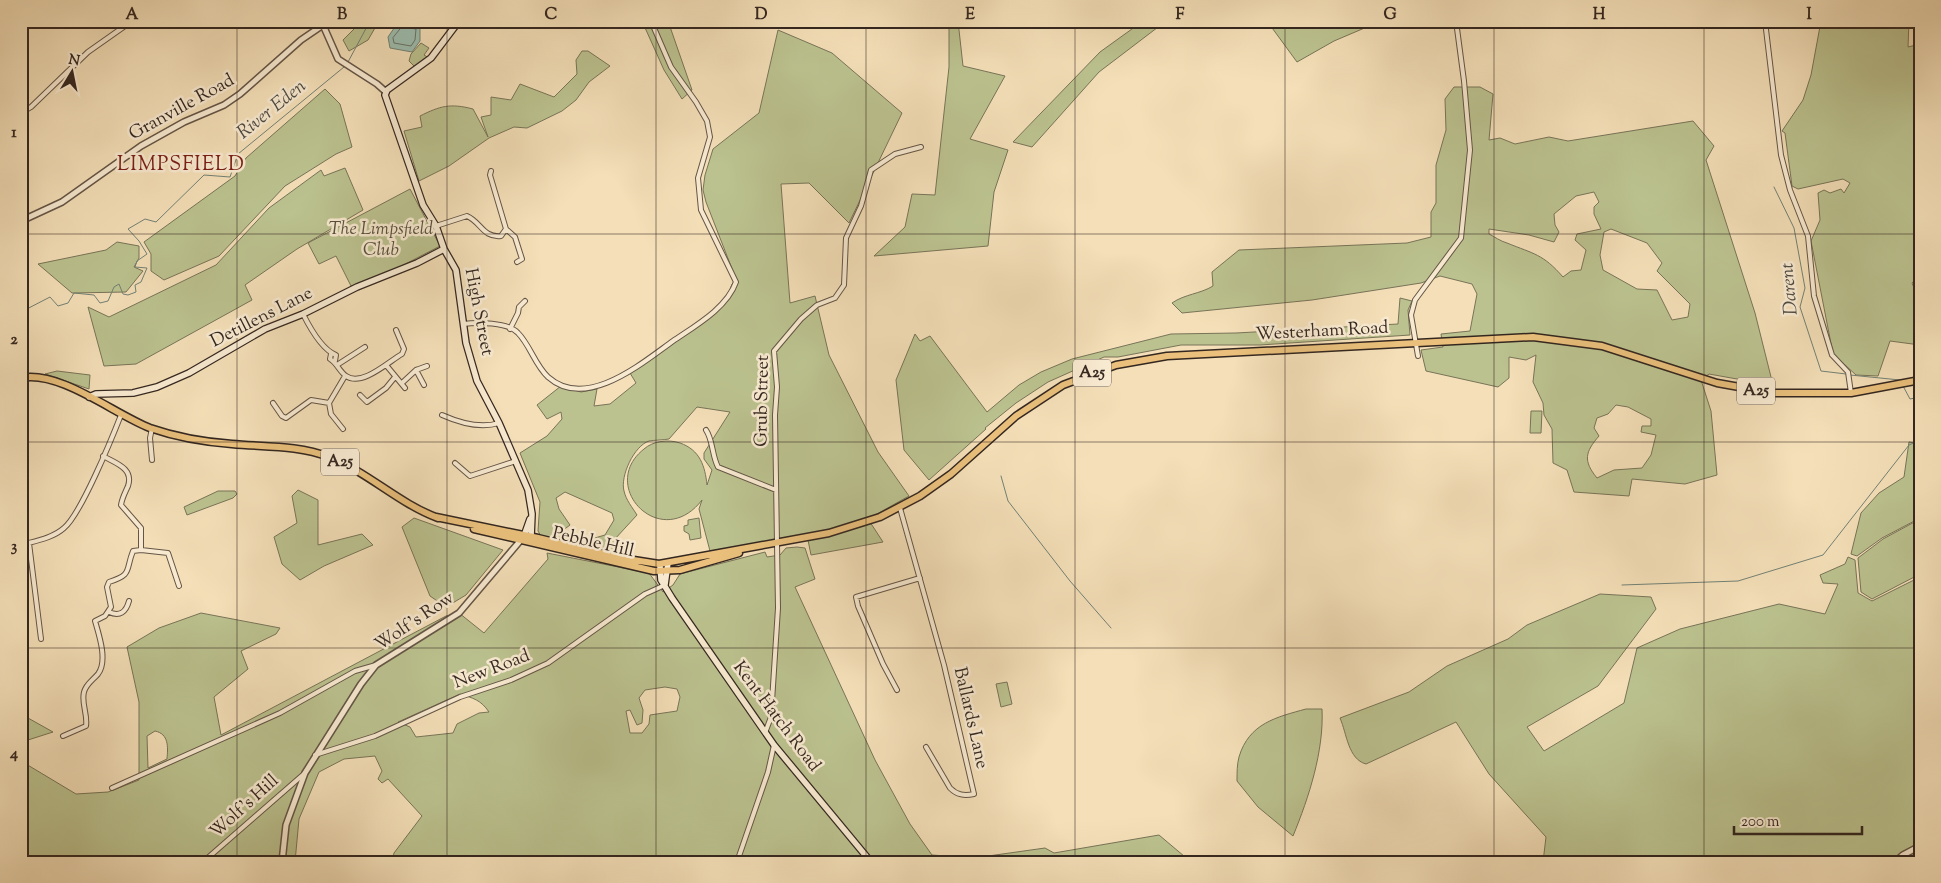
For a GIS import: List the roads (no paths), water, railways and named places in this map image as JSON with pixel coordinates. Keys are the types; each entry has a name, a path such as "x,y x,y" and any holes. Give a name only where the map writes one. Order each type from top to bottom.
{"main road":[{"path":"386,92 431,58 458,21"},
{"name":"High Street","path":"386,92 391,115 423,205 436,226 444,249 456,270 466,343 477,381 499,423 528,490 532,509 525,539"},
{"name":"Detillens Lane","path":"89,397 96,394 133,393 157,387 189,373 248,337 302,314 357,287 418,263 444,249"},
{"name":"Westerham Road","path":"663,564 769,545 851,527 900,508 939,484 1034,403 1073,380 1105,368 1167,356 1508,337 1558,339 1610,348 1697,377 1739,388 1796,394 1850,393 1920,380"},
{"name":"A25","path":"21,378 58,381 121,415 152,428 189,439 292,448 329,457 353,468 417,510 436,517 525,539"},
{"name":"Pebble Hill","path":"525,539 621,558 663,564"},
{"name":"Pebble Hill","path":"525,539 661,572"},
{"name":"Westerham Road","path":"661,572 668,572 769,545"},
{"path":"663,564 668,572 665,585"},
{"name":"Kent Hatch Road","path":"663,564 661,580 765,733 871,862"}],"street":[{"path":"21,113 32,107 88,52 132,21"},
{"path":"463,324 492,324 518,332 544,372 554,381 582,390 595,387 621,376 701,321 730,296 736,282 701,210 698,178 710,137 707,121 671,67 651,21"},
{"path":"1418,356 1412,309 1415,300 1460,241 1466,198 1470,150 1456,21"},
{"path":"1765,21 1781,155 1789,186 1808,236 1814,296 1832,355 1848,372 1850,393"},
{"path":"323,23 338,59 386,92"},
{"name":"Granville Road","path":"21,222 59,204 141,146 184,122 224,105 240,94 323,23"},
{"name":"Grub Street","path":"765,733 771,717 778,614 775,415 777,387 774,351 801,319 817,305 836,298 844,285 846,238 861,206 871,170 895,154 921,147"},
{"path":"491,171 490,176 506,229 515,237 522,259 517,262"},
{"path":"436,226 467,216 474,219 484,232 492,237 500,236 506,229"},
{"path":"510,329 519,307 525,301"},
{"path":"302,314 312,331 331,354 330,360 336,363 346,376 351,378 367,376 402,354 404,349 396,330"},
{"path":"336,363 365,348"},
{"path":"386,365 406,388"},
{"path":"402,383 416,370 427,366"},
{"path":"416,370 424,385"},
{"path":"343,429 331,414 329,403 346,376"},
{"path":"360,395 366,402 386,388 395,377"},
{"path":"274,403 282,416 286,418 310,400 329,403"},
{"path":"21,545 55,534 67,525 103,456 121,415"},
{"path":"442,415 474,426 489,427 499,423"},
{"path":"152,428 150,438 152,460"},
{"path":"706,430 709,434 714,459 718,467 776,490"},
{"path":"103,456 123,466 128,472 130,479 122,505 141,528 141,550"},
{"path":"455,463 470,476 516,461"},
{"name":"Ballards Lane","path":"900,508 944,665 974,794 966,796 955,793 950,788 926,747"},
{"name":"Wolf's Row","path":"282,862 286,825 305,773 361,684 376,665 459,613 525,539"},
{"path":"29,543 41,639"},
{"path":"88,623 109,612 112,602 107,587 109,582 124,576 129,570 133,551 168,553 179,586"},
{"path":"175,574 180,572"},
{"path":"897,690 883,664 858,606 856,597 920,578"},
{"name":"New Road","path":"315,755 375,736 460,697 511,680 548,663 645,594 665,585"},
{"path":"109,612 115,615 122,614 129,602"},
{"path":"63,736 86,730 87,718 83,694 85,688 101,670 102,662 100,637 95,621"},
{"path":"112,788 280,713 355,671 376,665"},
{"path":"737,862 768,772 774,745"},
{"name":"Wolf's Hill","path":"203,862 305,773"},
{"path":"1895,862 1903,855 1920,846"}],"water":[{"path":"399,21 408,24 420,21 420,41 412,52 390,48 388,37"}],"waterway":[{"name":"River Eden","path":"348,62 370,21"},
{"name":"River Eden","path":"21,312 50,297 58,306 68,303 74,293 94,295 100,303 108,301 114,287 119,284 123,294 128,295 136,292 135,285 141,282 147,268 135,267 137,261 147,254 128,229 145,219 156,222 204,175 230,177 238,154 344,67"},
{"name":"Darent","path":"1774,187 1794,228 1805,288 1800,307 1821,371 1846,374"},
{"name":"Darent","path":"1850,375 1900,380"},
{"name":"Darent","path":"1903,386 1910,399 1920,397"},
{"path":"1622,585 1738,581 1823,555 1909,445 1920,440"},
{"path":"1001,476 1008,501 1070,581 1111,628"}],"district":[{"name":"LIMPSFIELD","path":"181,165"}],"park label":[{"name":"The Limpsfield Club","path":"381,240"}]}
